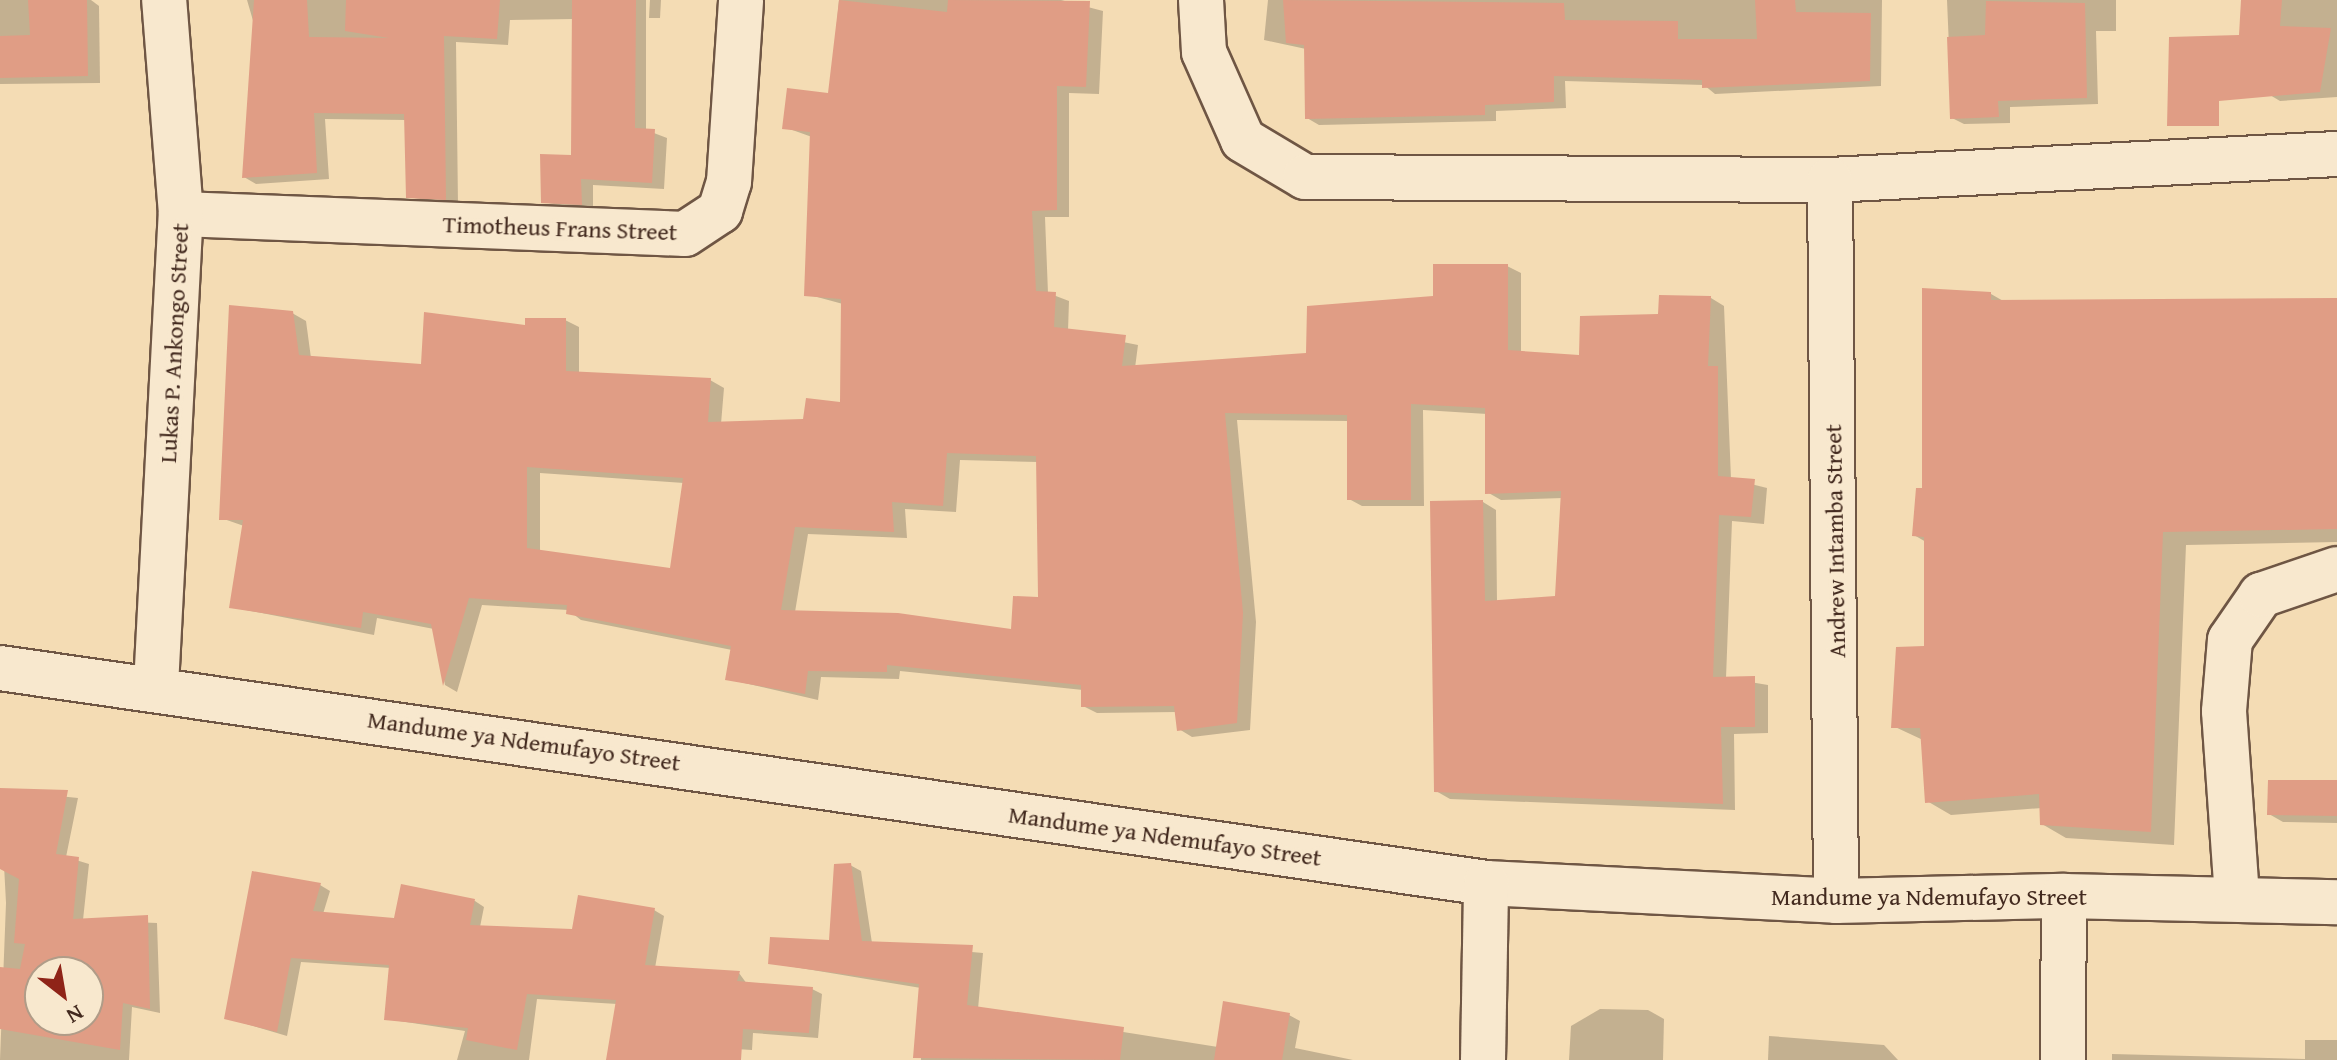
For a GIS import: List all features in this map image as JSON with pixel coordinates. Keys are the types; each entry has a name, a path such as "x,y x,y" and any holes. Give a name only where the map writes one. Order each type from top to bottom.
{"street":[{"name":"Lukas P. Ankongo Street","path":"156,686 181,214 164,0"},
{"name":"Timotheus Frans Street","path":"181,214 685,234 720,211 729,182 741,0"},
{"path":"1201,0 1204,52 1243,140 1305,177 1830,180 2337,154"},
{"name":"Andrew Intamba Street","path":"1830,180 1836,901"},
{"path":"2237,897 2224,711 2230,640 2261,595 2337,569"},
{"name":"Mandume ya Ndemufayo Street","path":"0,668 156,686 1486,883 1836,901 2064,896 2237,897 2337,902"},
{"path":"1483,1060 1486,883"},
{"path":"2063,1060 2064,896"}],"building":[{"path":"28,0 87,0 88,76 0,78 0,36 30,35"},
{"path":"254,0 307,0 309,37 389,38 345,31 346,0 500,0 497,39 444,36 446,200 406,198 404,114 314,113 317,173 242,178"},
{"path":"572,0 636,0 635,128 655,129 652,183 581,179 582,205 541,203 540,154 571,155"},
{"path":"839,0 947,12 948,0 1090,1 1086,87 1057,86 1057,210 1032,211 1036,291 1056,292 1054,327 1126,335 1122,366 1306,353 1307,306 1433,296 1433,264 1508,264 1508,350 1579,355 1580,316 1658,314 1659,295 1711,296 1708,366 1718,366 1718,476 1755,479 1751,517 1719,515 1713,677 1755,676 1755,727 1721,727 1723,804 1434,792 1430,501 1483,500 1485,601 1555,596 1561,491 1485,494 1485,408 1411,404 1411,500 1347,500 1347,415 1225,413 1243,613 1237,723 1177,731 1174,706 1081,707 1081,685 887,665 887,672 808,671 805,694 725,680 731,646 566,614 567,605 469,598 443,686 431,624 363,612 361,628 229,608 243,520 219,520 229,305 293,311 299,355 421,364 424,312 525,325 525,318 566,318 566,371 711,378 708,422 803,419 806,398 840,402 841,299 804,296 810,132 782,129 787,88 828,93","holes":["947,453 1036,456 1038,597 1013,596 1011,629 898,613 781,610 795,527 894,532 892,502 943,506","527,467 683,478 670,568 527,548"]},
{"path":"1283,0 1564,3 1565,20 1678,21 1678,39 1757,39 1755,0 1795,0 1796,12 1871,13 1870,81 1702,88 1702,80 1554,76 1554,102 1485,105 1485,115 1305,119 1304,45 1286,43"},
{"path":"2241,0 2282,0 2280,26 2331,28 2320,92 2219,101 2219,126 2167,126 2169,37 2239,35"},
{"path":"1986,1 2085,3 2087,98 1998,101 1999,117 1950,119 1947,37 1985,35"},
{"path":"1922,288 1991,292 1991,300 2337,298 2337,529 2163,532 2151,832 2040,825 2039,794 1925,803 1920,728 1891,728 1896,647 1924,646 1924,537 1912,536 1916,488 1922,488"},
{"path":"2268,780 2337,780 2337,816 2267,815"},
{"path":"0,788 68,790 56,854 79,857 73,919 148,915 150,1009 123,1003 120,1050 40,1036 104,1036 104,956 24,956 24,1033 0,1029 0,967 20,969 25,944 14,943 19,879 0,869"},
{"path":"851,863 862,941 973,945 967,1005 1124,1027 1120,1060 913,1058 919,984 768,964 770,937 829,940 834,864"},
{"path":"252,871 321,883 313,911 394,918 401,884 475,899 470,925 572,929 578,895 655,908 645,965 740,971 737,981 813,987 809,1033 743,1029 741,1060 606,1060 616,1000 527,994 517,1050 466,1040 468,1028 384,1020 389,965 291,958 277,1032 224,1019"},
{"path":"1223,1001 1290,1013 1282,1060 1214,1060"}]}
